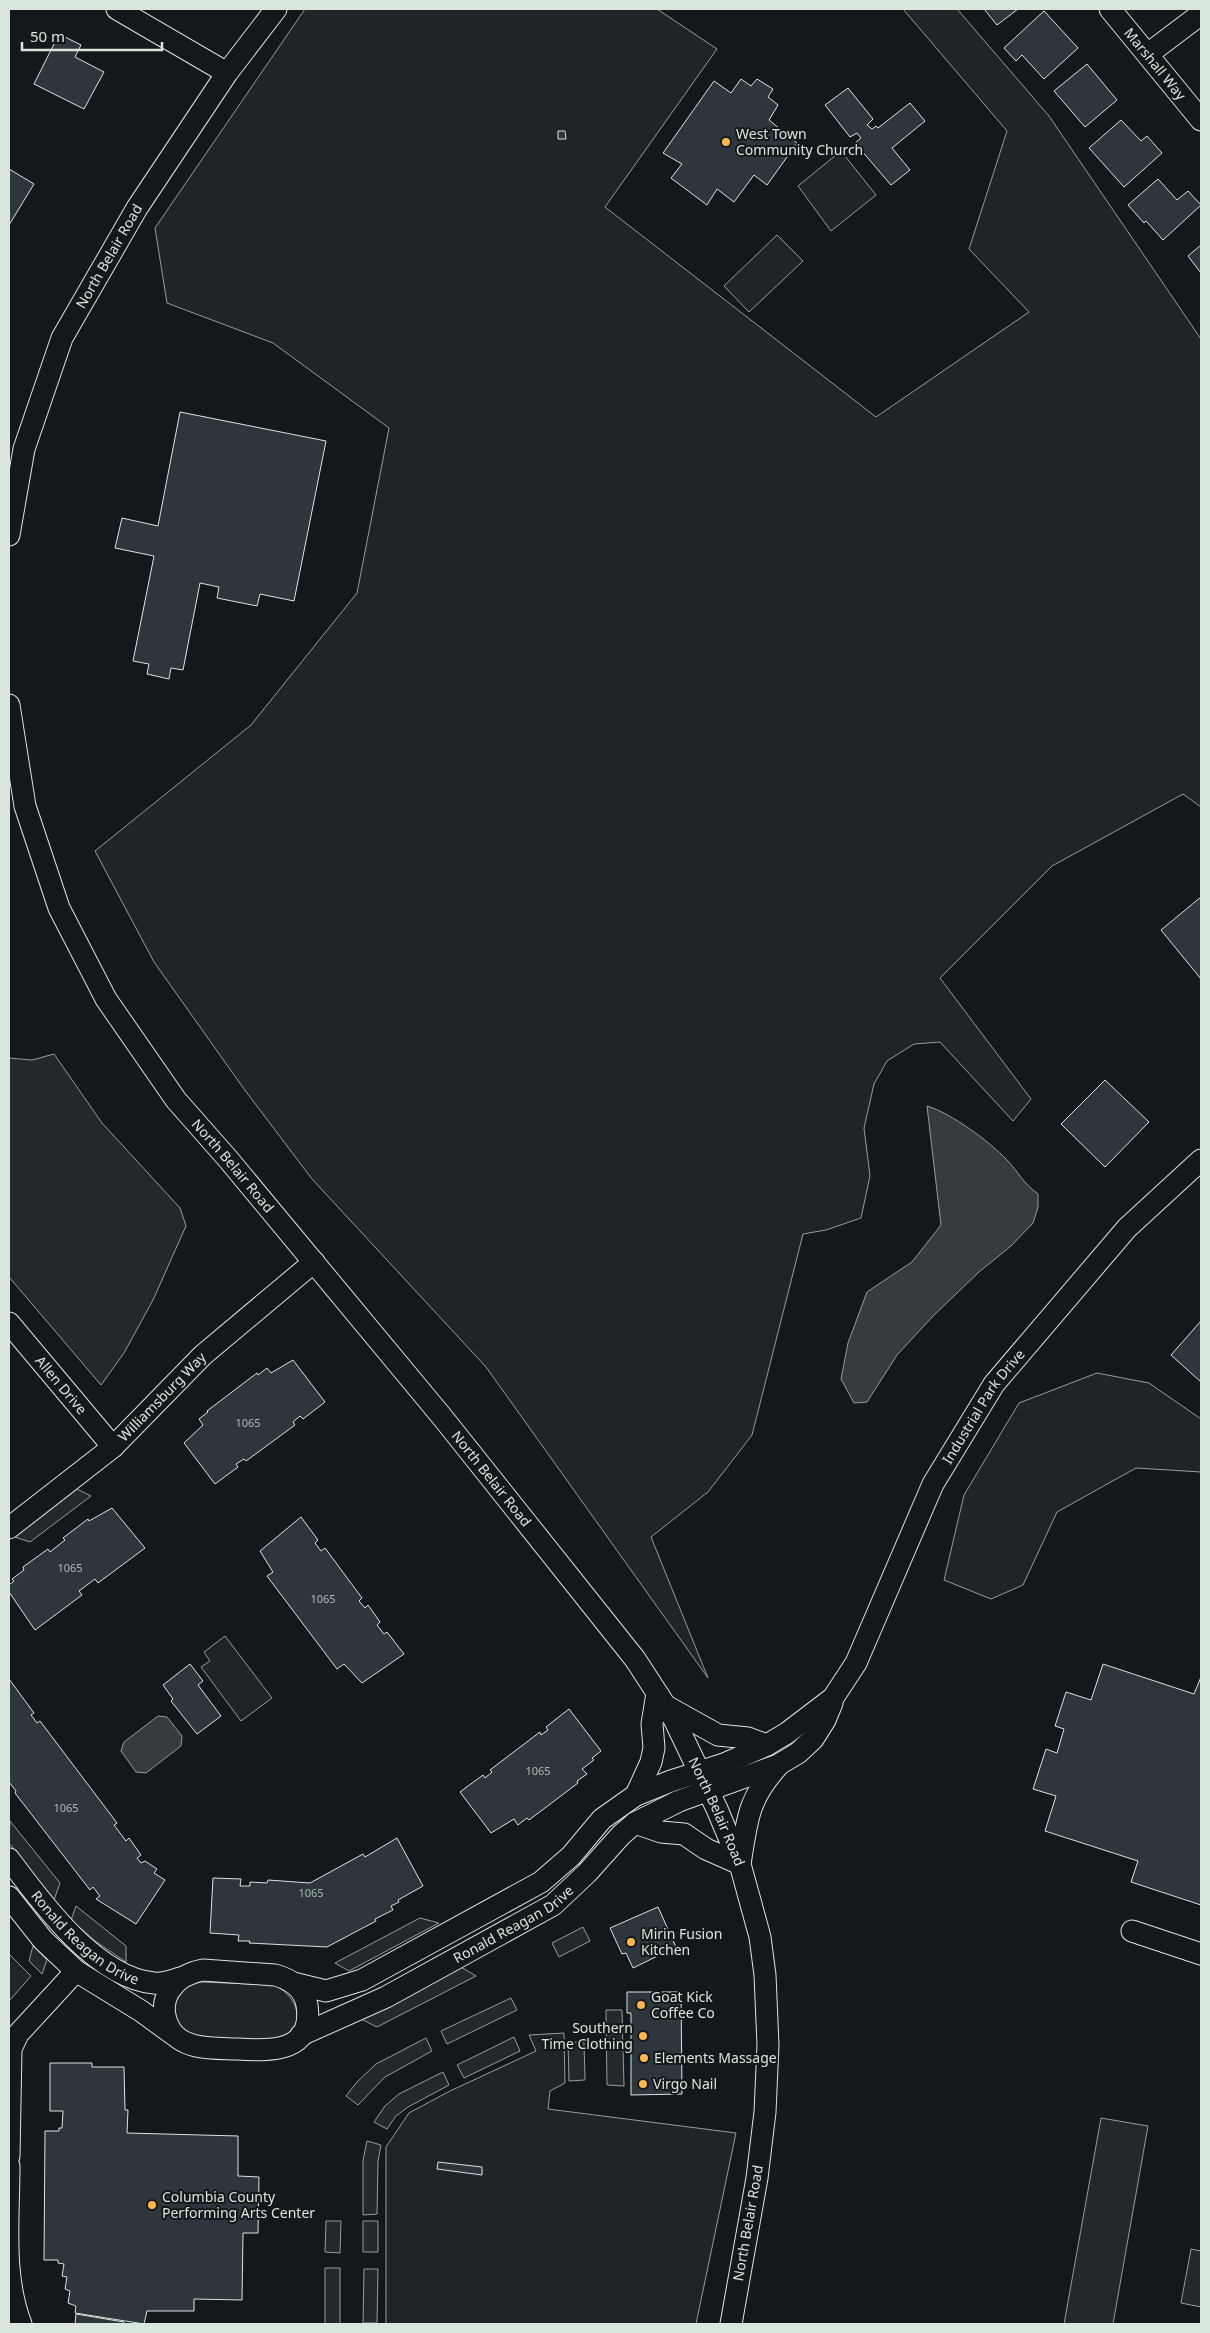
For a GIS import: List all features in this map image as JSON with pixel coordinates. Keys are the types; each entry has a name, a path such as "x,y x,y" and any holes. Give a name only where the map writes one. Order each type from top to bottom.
{"street":[{"path":"117,9 227,73"},
{"name":"North Belair Road","path":"9,535 24,449 62,338 137,208 227,73 276,9"},
{"name":"Marshall Way","path":"1110,9 1201,120"},
{"path":"1148,54 1201,14"},
{"name":"North Belair Road","path":"9,705 28,814 60,908 106,998 176,1100 314,1262 635,1659 674,1719 708,1791 740,1864 749,1890 760,1937 768,2044 765,2112 759,2159 731,2324"},
{"name":"Industrial Park Drive","path":"708,1791 778,1766 798,1753 813,1739 825,1720 834,1698 856,1663 933,1484 994,1384 1127,1228 1201,1160"},
{"name":"Williamsburg Way","path":"9,1528 113,1447 203,1355 314,1262"},
{"name":"Allen Drive","path":"9,1323 113,1447"},
{"name":"Industrial Park Drive","path":"699,1772 724,1764 788,1734 834,1698"},
{"path":"636,1795 649,1769 654,1748 652,1724 660,1699 718,1735 748,1738 767,1745"},
{"path":"635,1824 661,1832 684,1834 706,1849 740,1864 751,1804 765,1780 778,1766"},
{"name":"Ronald Reagan Drive","path":"9,1859 44,1905 78,1941 118,1970 144,1981 164,1983 203,1970 275,1975 293,1983 326,1991 350,1985 541,1882 572,1856 602,1819 636,1795 699,1772"},
{"name":"Ronald Reagan Drive","path":"9,1897 43,1940 76,1971 141,2011 189,2044 201,2047 270,2051 292,2043 301,2035 378,2001 511,1929 553,1904 587,1873 621,1835 635,1824 680,1801 708,1791"},
{"path":"500,1905 511,1929"},
{"path":"1132,1930 1201,1954"},
{"path":"9,2156 11,2049 18,2034 76,1971"},
{"path":"178,2037 170,2029 165,2005 172,1986 180,1978"},
{"path":"293,1983 301,1991 308,2013 301,2035"},
{"path":"9,2166 11,2292 21,2324"}],"shaded area":[{"path":"305,9 657,9 717,49 605,207 876,417 1029,312 969,249 1007,131 903,9 957,9 1049,116 1201,339 1201,807 1183,794 1052,866 940,978 1031,1099 1013,1121 940,1042 914,1044 887,1061 874,1084 864,1128 870,1176 861,1218 826,1230 803,1234 752,1435 708,1492 651,1537 708,1678 486,1367 312,1179 244,1089 154,962 95,851 251,725 357,593 389,428 273,343 167,303 155,228"},
{"path":"841,151 876,195 831,231 798,186"},
{"path":"777,235 803,261 749,312 724,286"},
{"path":"54,1054 102,1123 180,1208 186,1226 153,1300 124,1353 101,1385 9,1277 9,1058 32,1060"},
{"path":"927,1106 958,1121 1000,1153 1038,1194 1038,1207 1033,1223 1011,1246 979,1272 934,1315 897,1355 867,1402 854,1403 841,1379 848,1343 867,1292 912,1262 941,1225"},
{"path":"1097,1373 1149,1383 1201,1419 1201,1472 1136,1468 1057,1512 1023,1585 991,1599 944,1580 964,1495 1019,1403"},
{"path":"77,1489 91,1496 30,1542 15,1537"},
{"path":"225,1636 272,1698 241,1721 201,1667 210,1661 204,1652"},
{"path":"158,1716 167,1717 182,1736 181,1746 146,1773 136,1772 121,1751 124,1742"},
{"path":"10,1821 60,1883 54,1900 9,1843"},
{"path":"76,1906 126,1946 126,1962 95,1941 71,1920"},
{"path":"420,1918 439,1923 349,1971 335,1963"},
{"path":"583,1927 590,1941 559,1957 552,1943"},
{"path":"33,1946 47,1960 42,1974 29,1961"},
{"path":"9,1954 31,1976 9,2001"},
{"path":"461,1967 476,1976 377,2027 361,2019"},
{"path":"201,1982 274,1985 287,1995 296,2008 296,2023 293,2030 278,2042 273,2043 212,2039 189,2033 180,2027 175,2018 176,2001 184,1990"},
{"path":"511,1998 517,2010 447,2044 441,2031"},
{"path":"606,2010 622,2010 624,2086 607,2085"},
{"path":"564,2033 565,2083 550,2091 548,2109 736,2133 696,2324 386,2324 386,2147 409,2113 450,2091 536,2051 529,2035"},
{"path":"514,2037 520,2051 464,2078 457,2065"},
{"path":"426,2038 432,2051 385,2077 358,2105 346,2096 357,2082 376,2064"},
{"path":"568,2042 584,2042 585,2080 569,2081"},
{"path":"443,2072 449,2085 408,2107 396,2116 387,2129 374,2122 385,2106 399,2094"},
{"path":"1101,2118 1148,2126 1113,2324 1064,2324"},
{"path":"367,2141 381,2145 378,2161 377,2214 363,2215 363,2160"},
{"path":"326,2221 341,2221 340,2253 325,2252"},
{"path":"363,2221 378,2221 378,2252 363,2252"},
{"path":"1191,2249 1201,2251 1201,2307 1181,2303"},
{"path":"325,2268 340,2268 340,2324 325,2324"},
{"path":"364,2269 378,2269 377,2323 363,2323"}],"building":[{"path":"984,9 1018,9 997,25"},
{"path":"1044,11 1078,48 1044,79 1022,55 1016,61 1004,48"},
{"path":"59,34 81,45 75,57 104,72 84,109 34,84"},
{"path":"1087,64 1117,100 1085,127 1054,91"},
{"path":"741,79 751,86 757,79 773,89 768,97 778,105 769,120 797,143 767,185 754,175 734,202 717,189 707,205 671,178 682,164 663,153 714,81 731,93"},
{"path":"848,88 873,119 867,125 872,129 876,126 878,128 910,103 925,121 892,148 910,170 891,185 855,143 861,138 857,133 850,137 825,105"},
{"path":"1121,120 1141,141 1147,136 1162,153 1124,187 1089,148"},
{"path":"558,131 565,131 566,139 558,139"},
{"path":"9,169 34,184 9,225"},
{"path":"1158,179 1177,200 1188,191 1201,205 1163,240 1128,205"},
{"path":"1201,245 1201,273 1188,256"},
{"path":"180,412 326,441 294,601 260,594 257,606 217,598 219,587 200,583 183,670 171,668 169,679 147,674 149,664 133,661 154,556 115,548 122,518 158,526"},
{"path":"1201,897 1201,979 1161,930"},
{"path":"1105,1080 1149,1122 1105,1167 1061,1124"},
{"path":"1201,1321 1201,1382 1171,1355"},
{"path":"293,1360 325,1402 303,1419 300,1416 293,1422 295,1425 246,1461 244,1459 236,1464 238,1467 215,1484 184,1443 203,1425 199,1419 257,1373 258,1375 267,1368 271,1373"},
{"path":"112,1508 145,1548 98,1583 95,1579 79,1591 82,1595 35,1630 9,1592 9,1585 14,1581 12,1579 24,1570 23,1567 48,1549 50,1552 65,1540 63,1538 88,1519 89,1521"},
{"path":"301,1517 318,1540 315,1543 321,1551 325,1548 362,1598 359,1601 365,1608 368,1605 380,1622 377,1625 384,1634 387,1632 404,1654 362,1683 344,1664 337,1669 267,1576 273,1572 260,1551"},
{"path":"190,1664 203,1681 198,1685 221,1716 197,1734 171,1701 173,1699 163,1685"},
{"path":"1103,1664 1194,1694 1201,1677 1201,1905 1131,1882 1138,1861 1045,1831 1056,1796 1033,1789 1046,1749 1057,1753 1064,1729 1055,1726 1066,1692 1091,1700"},
{"path":"9,1679 34,1713 31,1715 37,1723 40,1721 117,1823 114,1825 126,1841 129,1838 141,1855 137,1858 141,1863 145,1861 157,1869 154,1873 165,1880 136,1924 96,1899 100,1896 93,1887 90,1890 15,1793 16,1791 9,1782"},
{"path":"569,1709 601,1751 592,1758 594,1760 582,1769 587,1774 529,1820 527,1818 518,1825 514,1819 491,1833 460,1792 483,1775 485,1778 492,1772 490,1770 540,1732 541,1735 548,1730 546,1727"},
{"path":"397,1838 423,1886 398,1900 399,1902 391,1906 393,1910 375,1919 376,1921 327,1947 249,1943 250,1941 238,1941 239,1935 210,1933 213,1878 241,1879 240,1886 250,1886 250,1882 267,1883 268,1880 310,1883 363,1854 365,1857"},
{"path":"658,1907 676,1947 633,1968 626,1953 622,1954 610,1928"},
{"path":"627,1992 681,1992 682,2094 631,2095 631,2013 627,2013"},
{"name":"Columbia County Performing Arts Center","path":"50,2063 92,2063 92,2067 124,2067 125,2110 128,2110 127,2133 238,2136 238,2176 259,2177 258,2233 243,2233 242,2300 194,2299 194,2311 147,2311 144,2324 75,2313 76,2306 68,2303 70,2291 65,2289 67,2277 62,2276 64,2264 58,2263 58,2260 44,2260 45,2131 59,2131 59,2128 62,2128 63,2111 50,2111"},
{"path":"438,2162 482,2167 482,2175 437,2169"},
{"path":"76,2314 124,2322 124,2324 75,2324"}],"place":[{"name":"West Town Community Church","path":"726,142"},
{"name":"Mirin Fusion Kitchen","path":"631,1942"},
{"name":"Goat Kick Coffee Co","path":"641,2005"},
{"name":"Southern Time Clothing","path":"643,2036"},
{"name":"Elements Massage","path":"644,2058"},
{"name":"Virgo Nail","path":"643,2084"},
{"name":"Columbia County Performing Arts Center","path":"152,2205"}]}
